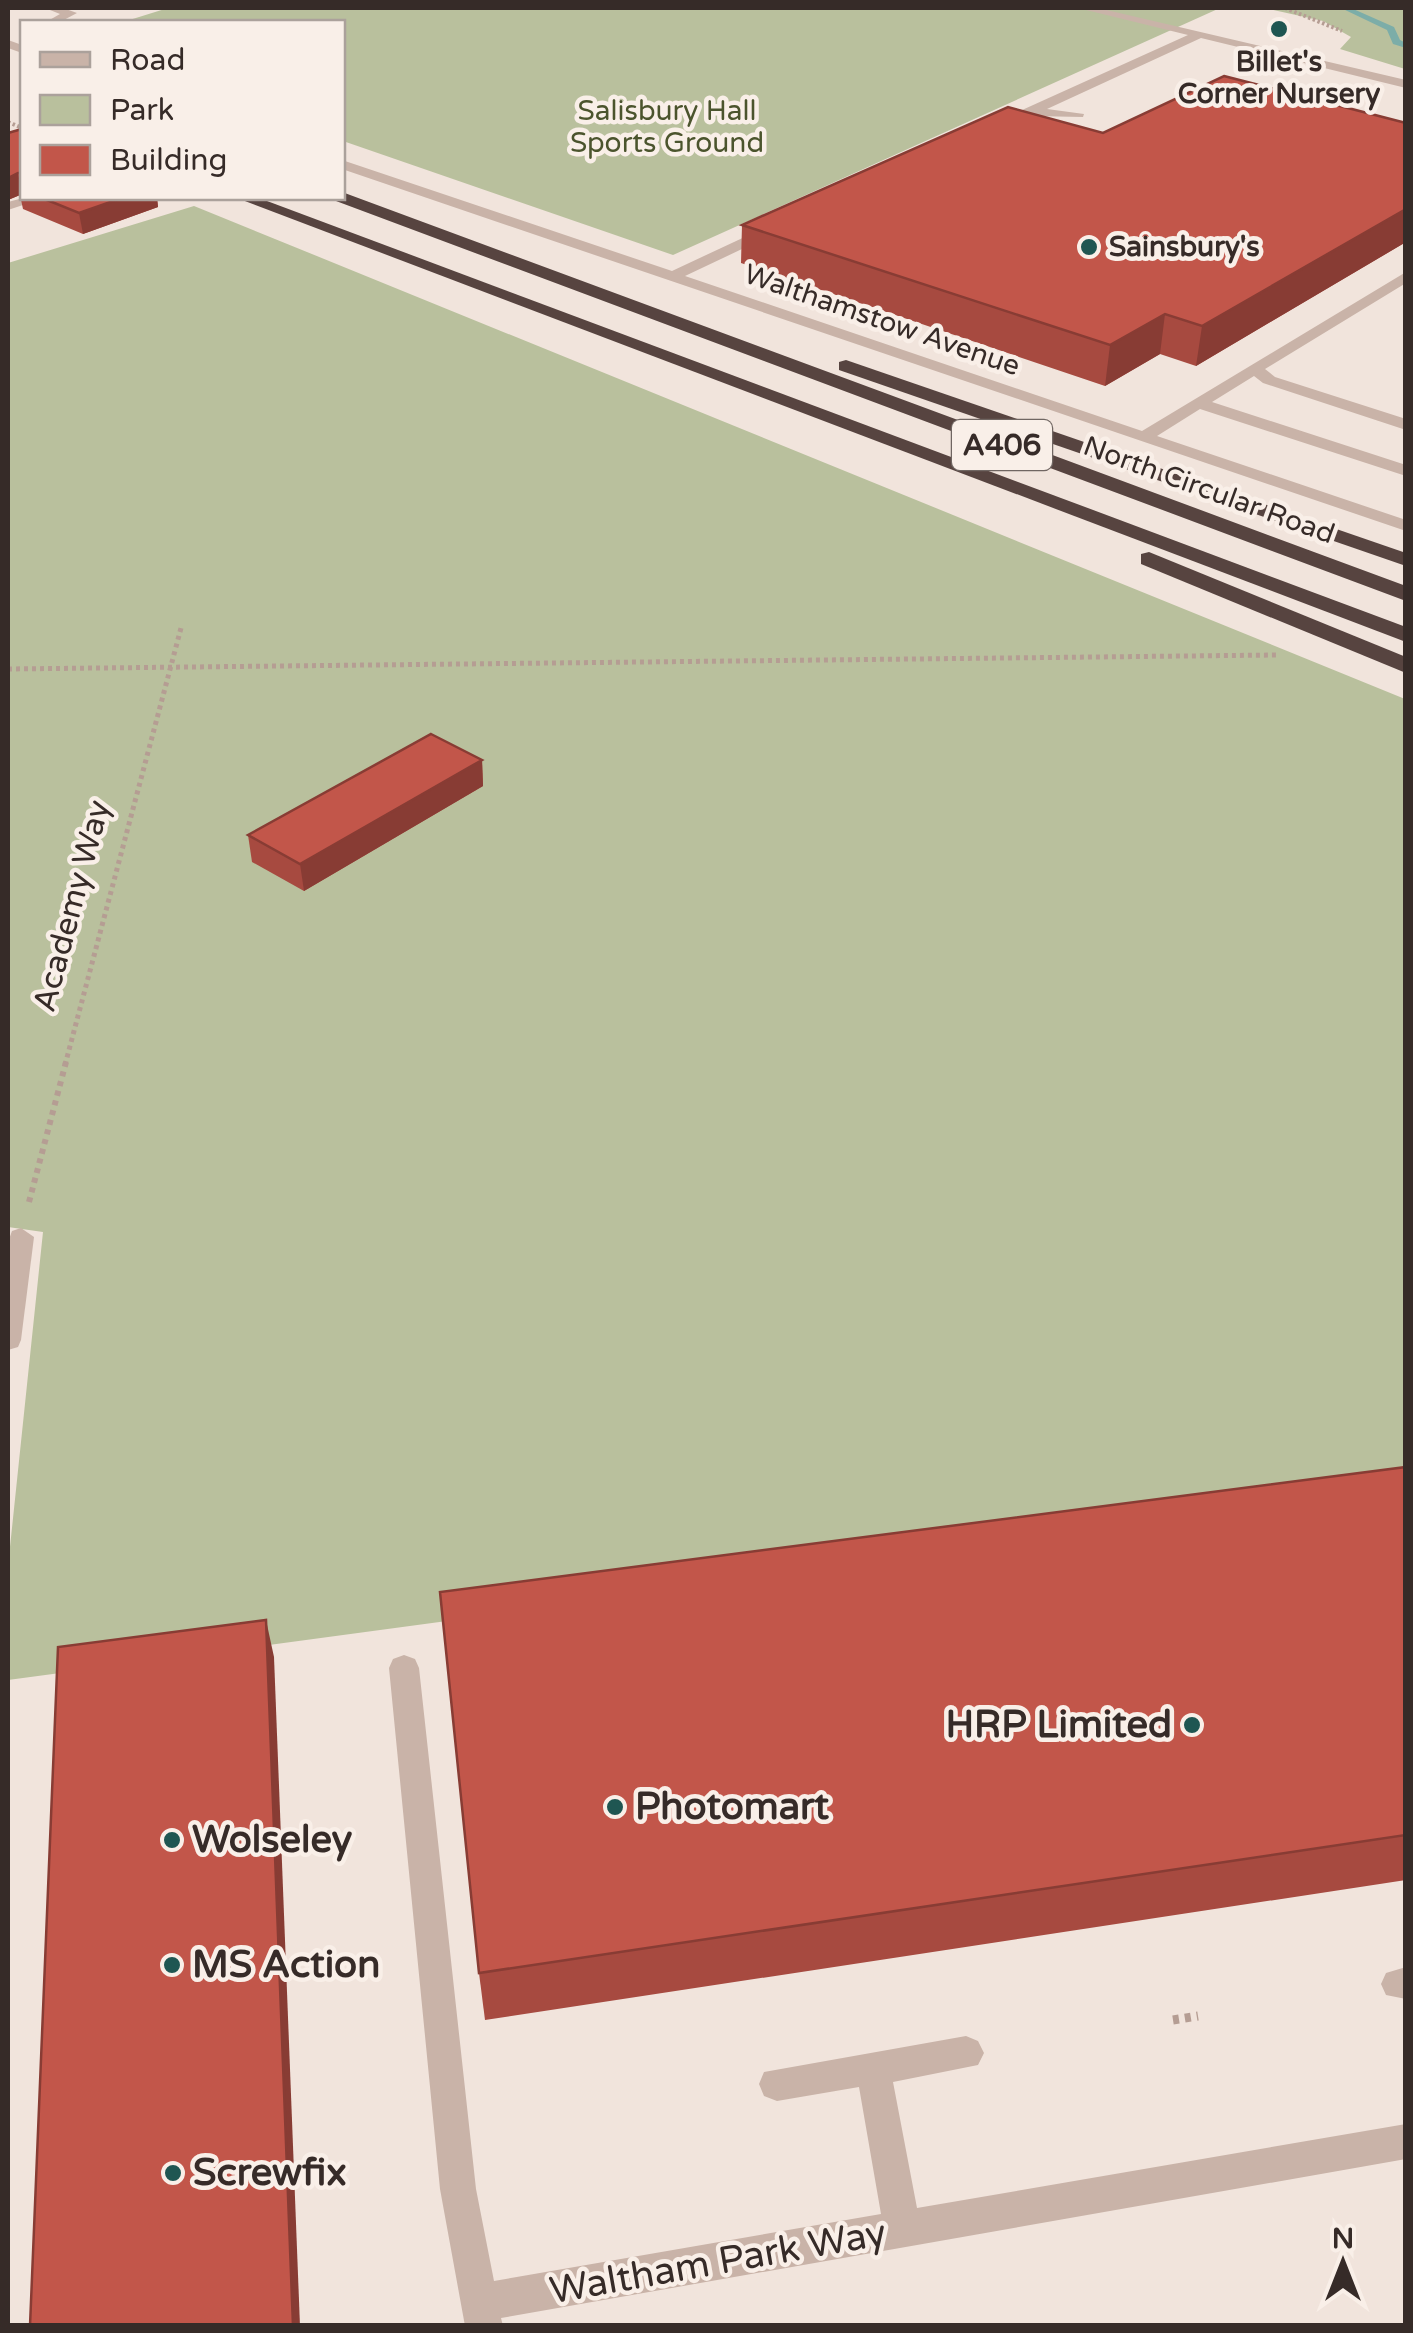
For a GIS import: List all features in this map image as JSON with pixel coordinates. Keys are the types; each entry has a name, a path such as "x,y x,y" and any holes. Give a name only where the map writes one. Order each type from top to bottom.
{"highway":[{"name":"A406","path":"345,197 599,292 708,320 1406,560"},
{"name":"A406","path":"249,200 1022,494 1104,540 1406,666"},
{"name":"North Circular Road","path":"599,292 744,350 1406,594"},
{"name":"North Circular Road","path":"1022,494 1406,635"}],"street":[{"path":"51,8 71,12"},
{"path":"56,20 88,8"},
{"path":"1084,8 1406,84"},
{"path":"976,136 1200,34"},
{"path":"1029,112 1078,114"},
{"name":"Walthamstow Avenue","path":"345,165 1406,526"},
{"path":"668,278 781,226"},
{"path":"1142,437 1406,276"},
{"path":"1256,370 1269,380 1406,425"},
{"path":"1199,403 1406,471"},
{"path":"8,1340 20,1237"},
{"name":"Waltham Park Way","path":"404,1668 458,2189 483,2314 904,2230 1406,2140"},
{"path":"778,2084 966,2054"},
{"path":"873,2068 904,2230"}],"path":[{"name":"Academy Way","path":"20,1237 181,628"},
{"path":"8,669 1277,655"},
{"path":"1173,2020 1198,2016"}],"green space":[{"name":"Salisbury Hall Sports Ground","path":"168,8 1220,8 673,255 345,142 345,20 129,20"},
{"path":"1264,8 1405,8 1405,69 1340,49 1351,37 1323,21"},
{"path":"194,206 1405,699 1405,1492 8,1680 8,1566 43,1232 8,1227 8,263"}],"building":[{"name":"Sainsbury's","path":"1224,76 1406,123 1406,209 1202,326 1165,314 1110,345 742,225 1008,107 1103,133"},
{"path":"20,130 20,173 8,178 8,133"},
{"path":"47,200 116,200 79,213"},
{"path":"431,734 482,760 300,864 248,835"},
{"path":"1406,1467 1406,1835 479,1973 440,1592"},
{"path":"266,1620 293,2326 30,2326 58,1647"}],"waterway":[{"path":"1345,8 1391,29 1396,42 1406,46"}],"place":[{"name":"Billet's Corner Nursery","path":"1279,29"},
{"name":"Sainsbury's","path":"1089,247"},
{"name":"HRP Limited","path":"1192,1725"},
{"name":"Photomart","path":"615,1807"},
{"name":"Wolseley","path":"172,1840"},
{"name":"MS Action","path":"172,1965"},
{"name":"Screwfix","path":"173,2173"}]}
